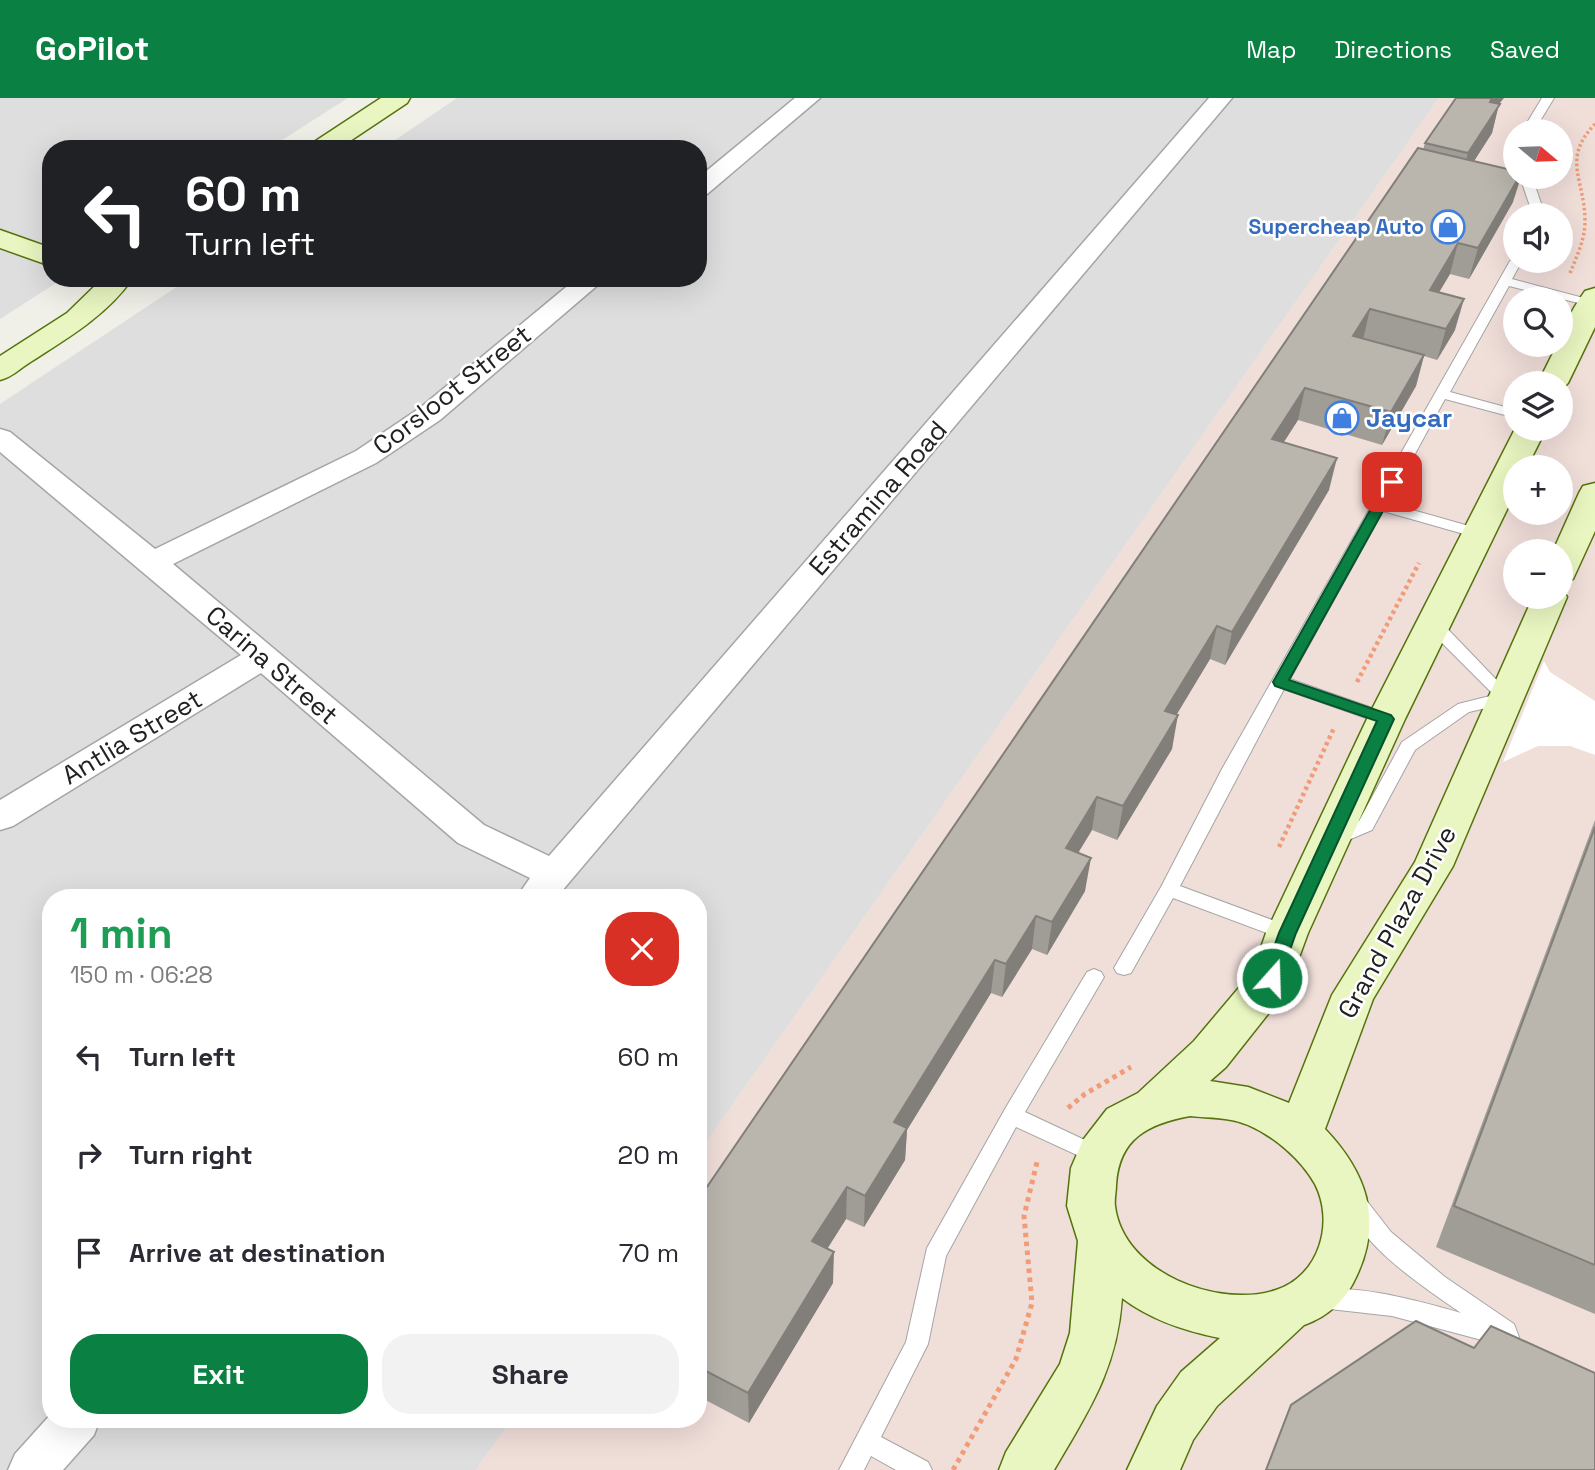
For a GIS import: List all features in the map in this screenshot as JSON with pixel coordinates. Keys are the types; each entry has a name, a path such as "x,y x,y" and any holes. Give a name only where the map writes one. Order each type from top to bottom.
{"street":[{"path":"334,140 398,98"},
{"path":"707,183 809,98"},
{"name":"Estramina Road","path":"545,886 1221,98"},
{"path":"0,238 42,254"},
{"path":"0,350 56,312 102,287"},
{"path":"0,371 14,359 77,319 109,287"},
{"name":"Corsloot Street","path":"152,562 366,457 430,414 582,287"},
{"path":"1559,371 1594,301"},
{"name":"Carina Street","path":"0,438 152,562 471,834 545,886"},
{"path":"1154,1105 1210,1054 1272,978 1287,933 1386,719 1524,441"},
{"path":"1573,543 1595,493"},
{"name":"Grand Plaza Drive","path":"1300,1134 1353,995 1433,866 1545,609"},
{"name":"Antlia Street","path":"0,817 263,657"},
{"path":"1025,1470 1082,1374 1095,1333 1102,1241 1091,1202 1090,1182 1097,1155 1111,1134 1130,1117 1154,1105 1190,1098 1228,1101 1266,1113 1300,1134 1322,1155 1336,1179 1348,1212 1347,1245 1333,1275 1199,1389 1175,1423 1153,1470"},
{"path":"1102,1241 1126,1273 1161,1300 1203,1315 1246,1320 1298,1306"},
{"path":"32,1470 68,1428"}],"lane":[{"path":"1535,119 1548,98"},
{"path":"1124,968 1510,273"},
{"path":"1506,282 1526,287"},
{"path":"1573,297 1594,301"},
{"path":"1442,394 1503,410"},
{"path":"1380,505 1478,533"},
{"path":"1433,624 1506,698"},
{"path":"1281,682 1386,719"},
{"path":"1330,840 1366,825 1408,746 1464,708 1506,698"},
{"path":"1169,889 1287,933"},
{"path":"851,1470 917,1344 935,1255 1012,1115 1094,977"},
{"path":"1012,1115 1097,1155"},
{"path":"1298,1306 1350,1299 1419,1311 1523,1342 1437,1284 1383,1239 1336,1179"},
{"path":"867,1442 920,1470"}],"path":[{"path":"1563,287 1583,243 1585,218 1573,158 1581,136 1595,124"}],"shaded area":[{"path":"0,98 348,98 282,140 42,140 42,287 50,287 0,319"},
{"path":"457,98 1439,98 707,1141 707,889 42,889 42,1428 506,1428 476,1470 0,1470 0,404 176,287 707,287 707,140 395,140"},
{"path":"1439,98 1595,98 1595,1470 476,1470 506,1428 707,1428 707,1141"}],"pier":[{"path":"1544,661 1550,672 1595,701 1595,755 1570,746 1538,746 1503,762"}],"building":[{"path":"1456,98 1492,98 1490,102 1500,104 1468,153 1425,143"},
{"path":"1418,148 1503,168 1503,189 1512,189 1478,248 1458,243 1430,290 1464,299 1446,329 1370,309 1353,336 1424,355 1391,412 1305,388 1272,439 1337,458 1232,632 1217,626 1165,711 1178,715 1123,806 1097,797 1066,848 1091,858 1052,922 1036,916 1006,964 995,960 894,1122 907,1128 865,1196 847,1187 812,1241 834,1252 748,1393 707,1372 707,1187"},
{"path":"1595,827 1595,1265 1454,1206"},
{"path":"1416,1321 1474,1348 1491,1326 1595,1373 1595,1470 1266,1470 1291,1405"}],"place":[{"name":"Supercheap Auto","path":"1448,227"},
{"name":"Jaycar","path":"1342,418"}],"route":[{"path":"1272,978 1287,933 1386,719 1281,682 1392,482"}]}
